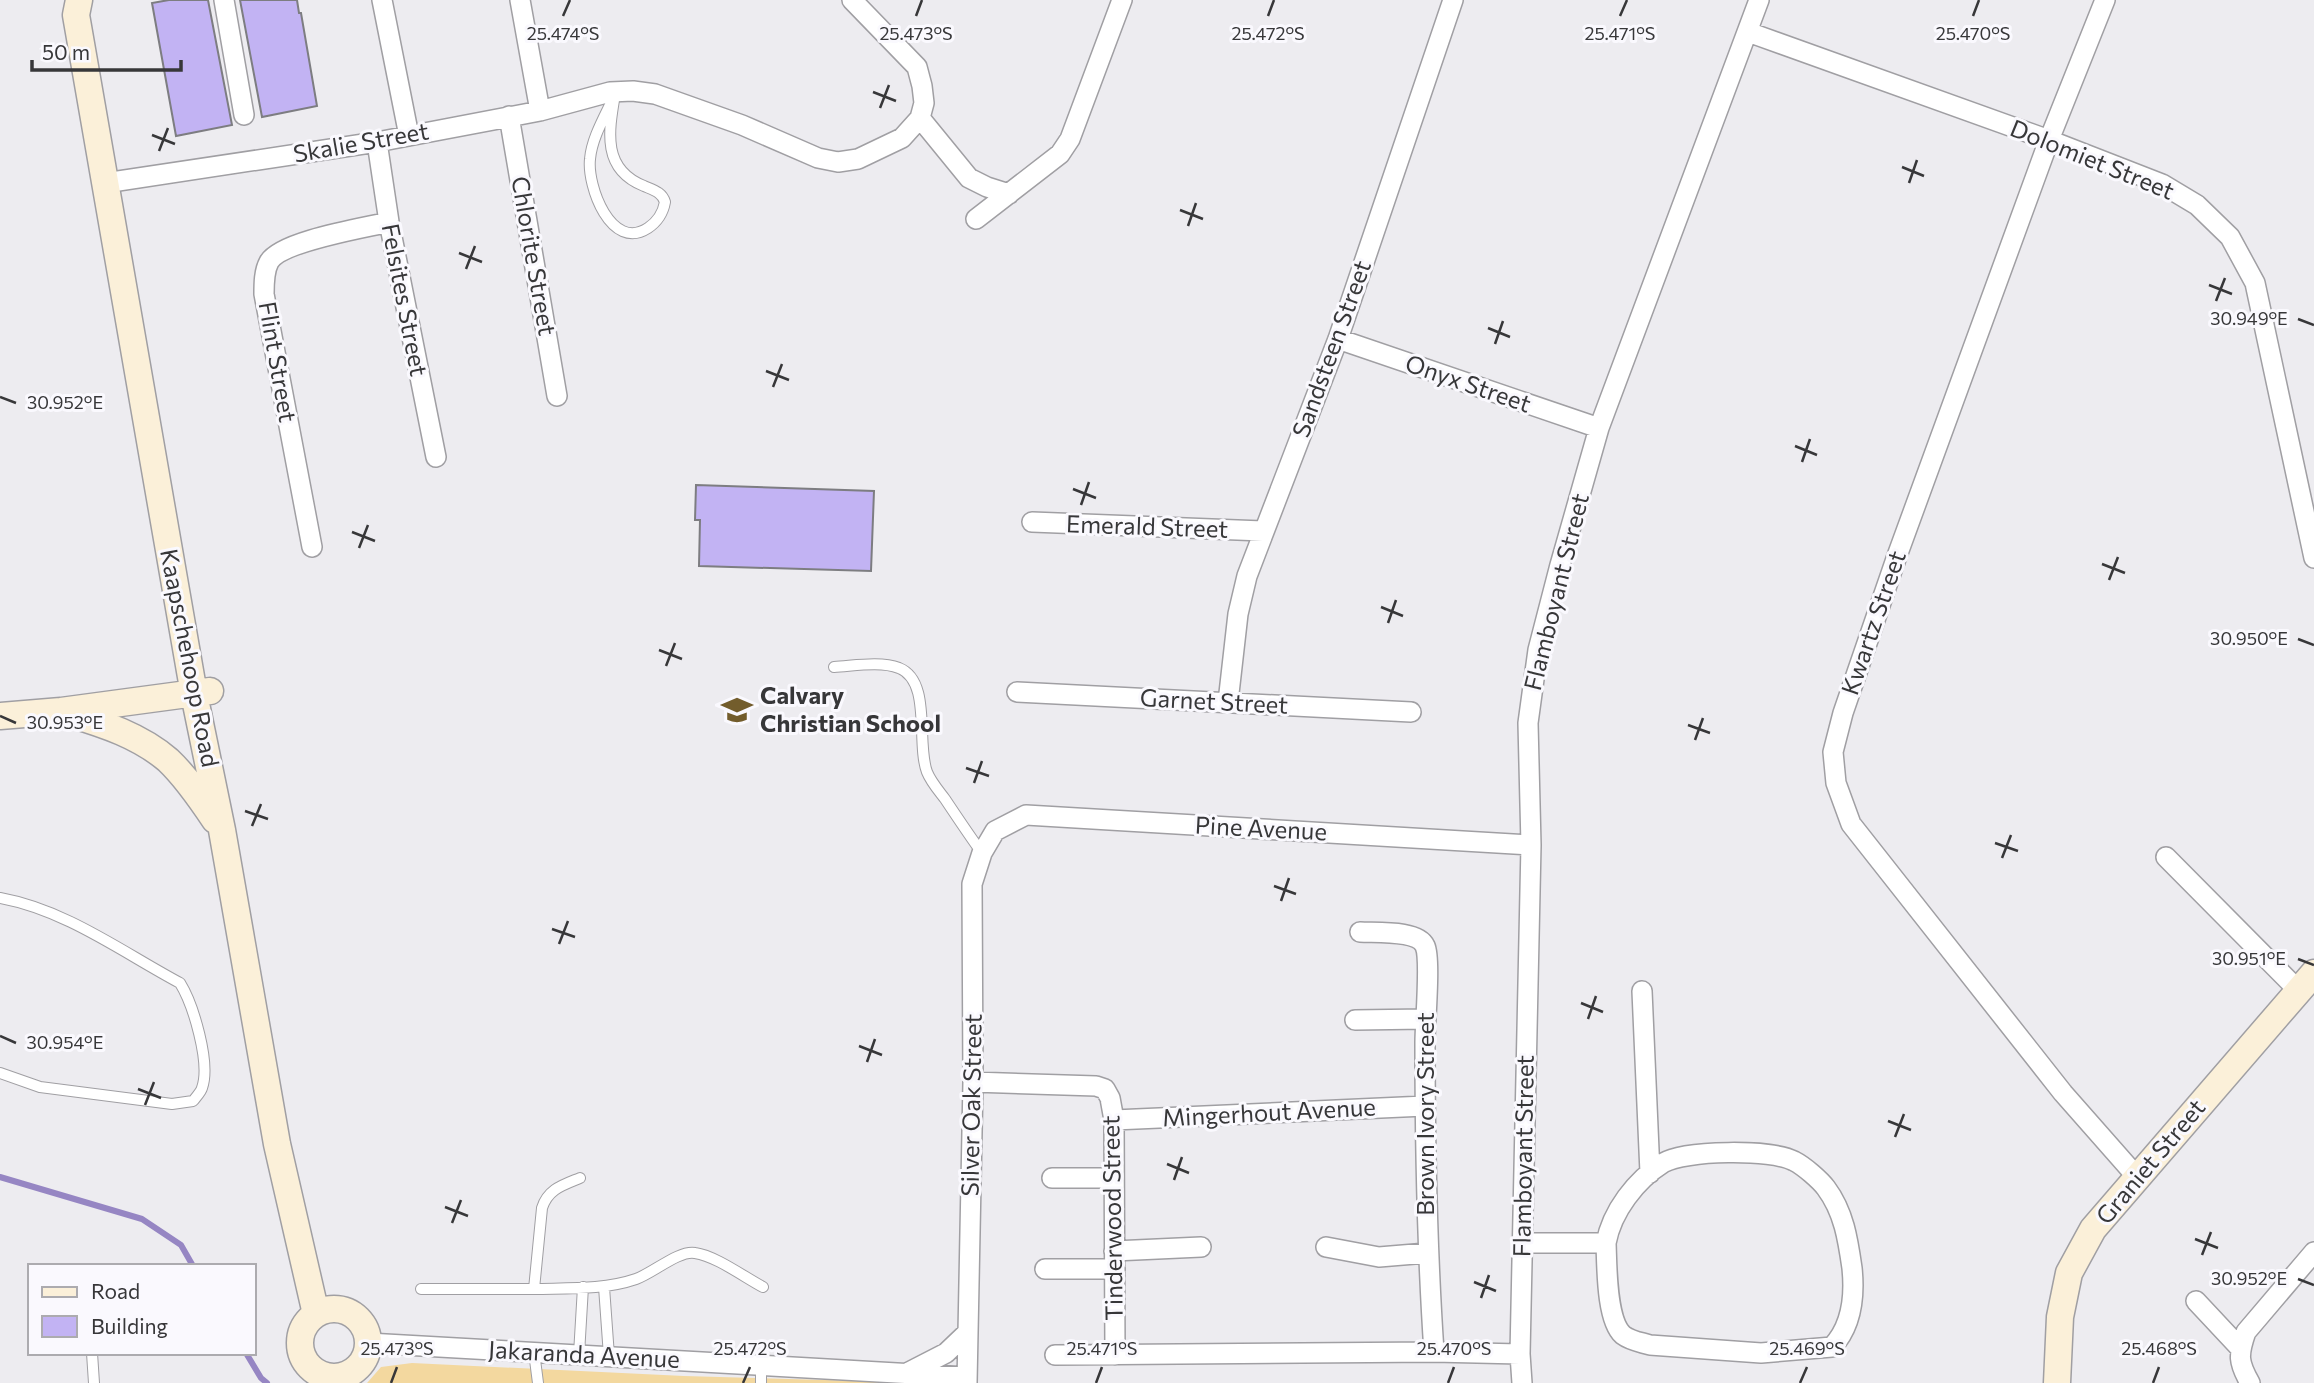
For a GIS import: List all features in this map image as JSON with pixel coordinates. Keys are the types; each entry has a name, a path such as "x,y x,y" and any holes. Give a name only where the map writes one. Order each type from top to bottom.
{"main road":[{"name":"Kaapschehoop Road","path":"80,0 90,12 113,182 277,1144 324,1312"},
{"name":"Kaapschehoop Road","path":"202,692 239,826 324,1312"},
{"path":"0,716 61,711 202,692"},
{"path":"61,711 126,734 167,760 200,797 222,830"},
{"name":"Graniet Street","path":"2057,1383 2060,1317 2069,1273 2093,1229 2306,982"},
{"path":"346,1311 362,1324 368,1343 366,1355 351,1378 323,1380 302,1356 301,1333 307,1323 324,1312 346,1311"}],"street":[{"path":"225,0 244,115"},
{"path":"382,0 409,135"},
{"path":"520,0 540,111"},
{"path":"852,0 917,67 922,86 920,118 969,178 1009,194"},
{"path":"976,219 1060,154 1070,139 1122,0"},
{"name":"Sandsteen Street","path":"1228,702 1238,614 1247,576 1338,339 1452,0"},
{"name":"Flamboyant Street","path":"1522,1383 1520,1354 1531,845 1528,723 1538,650 1559,565 1599,428 1759,0"},
{"name":"Kwartz Street","path":"2105,0 2049,140 1893,569 1843,713 1833,752 1836,783 1852,824 2063,1093 2137,1177"},
{"name":"Dolomiet Street","path":"1748,32 2049,140 2162,184 2197,205 2230,237 2255,283 2314,558"},
{"name":"Skalie Street","path":"113,182 377,142 540,111 562,103 633,91 655,94 742,125 818,158 838,162 858,159 902,138 920,118"},
{"name":"Chlorite Street","path":"509,116 557,396"},
{"name":"Felsites Street","path":"377,142 388,222 436,457"},
{"name":"Flint Street","path":"312,547 264,294 265,275 270,260 281,250 299,243 388,222"},
{"name":"Onyx Street","path":"1338,339 1599,428"},
{"name":"Emerald Street","path":"1032,522 1263,531"},
{"name":"Garnet Street","path":"1017,692 1411,712"},
{"name":"Pine Avenue","path":"995,831 1026,816 1531,845"},
{"name":"Silver Oak Street","path":"967,1380 973,1082 972,884 982,853 995,831"},
{"path":"2166,857 2306,982"},
{"name":"Brown Ivory Street","path":"1360,932 1417,937 1425,946 1428,961 1425,1019 1427,1253 1434,1352"},
{"path":"1642,991 1650,1173"},
{"path":"1355,1020 1425,1019"},
{"name":"Tinderwood Street","path":"973,1082 1096,1086 1105,1089 1110,1098 1114,1120 1115,1355"},
{"name":"Mingerhout Avenue","path":"1114,1120 1425,1106"},
{"path":"1720,1152 1794,1160 1826,1188 1847,1228 1853,1279 1850,1317 1843,1335 1832,1347 1761,1353 1680,1348 1633,1341 1621,1333 1612,1313 1605,1242 1608,1230 1624,1200 1650,1173 1665,1162 1679,1157 1720,1152"},
{"path":"1052,1178 1113,1178"},
{"path":"1522,1242 1605,1242"},
{"path":"1045,1269 1201,1247"},
{"path":"1326,1247 1380,1257 1427,1253"},
{"path":"2250,1383 2240,1366 2240,1348 2246,1332 2314,1252"},
{"path":"2196,1301 2240,1348"},
{"path":"905,1373 946,1353 968,1332"},
{"name":"Jakaranda Avenue","path":"368,1343 609,1356 761,1374 905,1373 967,1380"},
{"path":"1055,1355 1434,1352 1520,1354"}],"lane":[{"path":"615,93 608,135 614,159 628,178 661,193 665,202 661,215 652,225 633,234 623,232 604,215 589,162 591,149 615,93"},
{"path":"834,667 898,667 909,674 921,699 922,750 928,774 982,853"},
{"path":"0,898 23,902 55,913 180,983 189,997 200,1035 205,1074 202,1089 193,1101 172,1104 40,1087 0,1073"},
{"path":"534,1289 545,1198 556,1188 580,1178"},
{"path":"421,1289 604,1287 635,1279 678,1256 692,1252 709,1258 763,1287"},
{"path":"579,1354 583,1287"},
{"path":"604,1287 609,1356"},
{"path":"534,1352 538,1383"},
{"path":"92,1355 94,1383"}],"shaded area":[{"path":"412,1363 684,1376 930,1383 367,1383 381,1367"}],"building":[{"path":"208,0 232,125 176,136 152,3"},
{"path":"240,0 297,0 317,106 262,117"},
{"path":"696,485 874,491 871,571 699,566 700,520 695,520"}],"waterway":[{"path":"0,1177 142,1219 181,1245 192,1264"},
{"path":"247,1355 267,1383"}],"place":[{"name":"Calvary Christian School","path":"737,710"}]}
